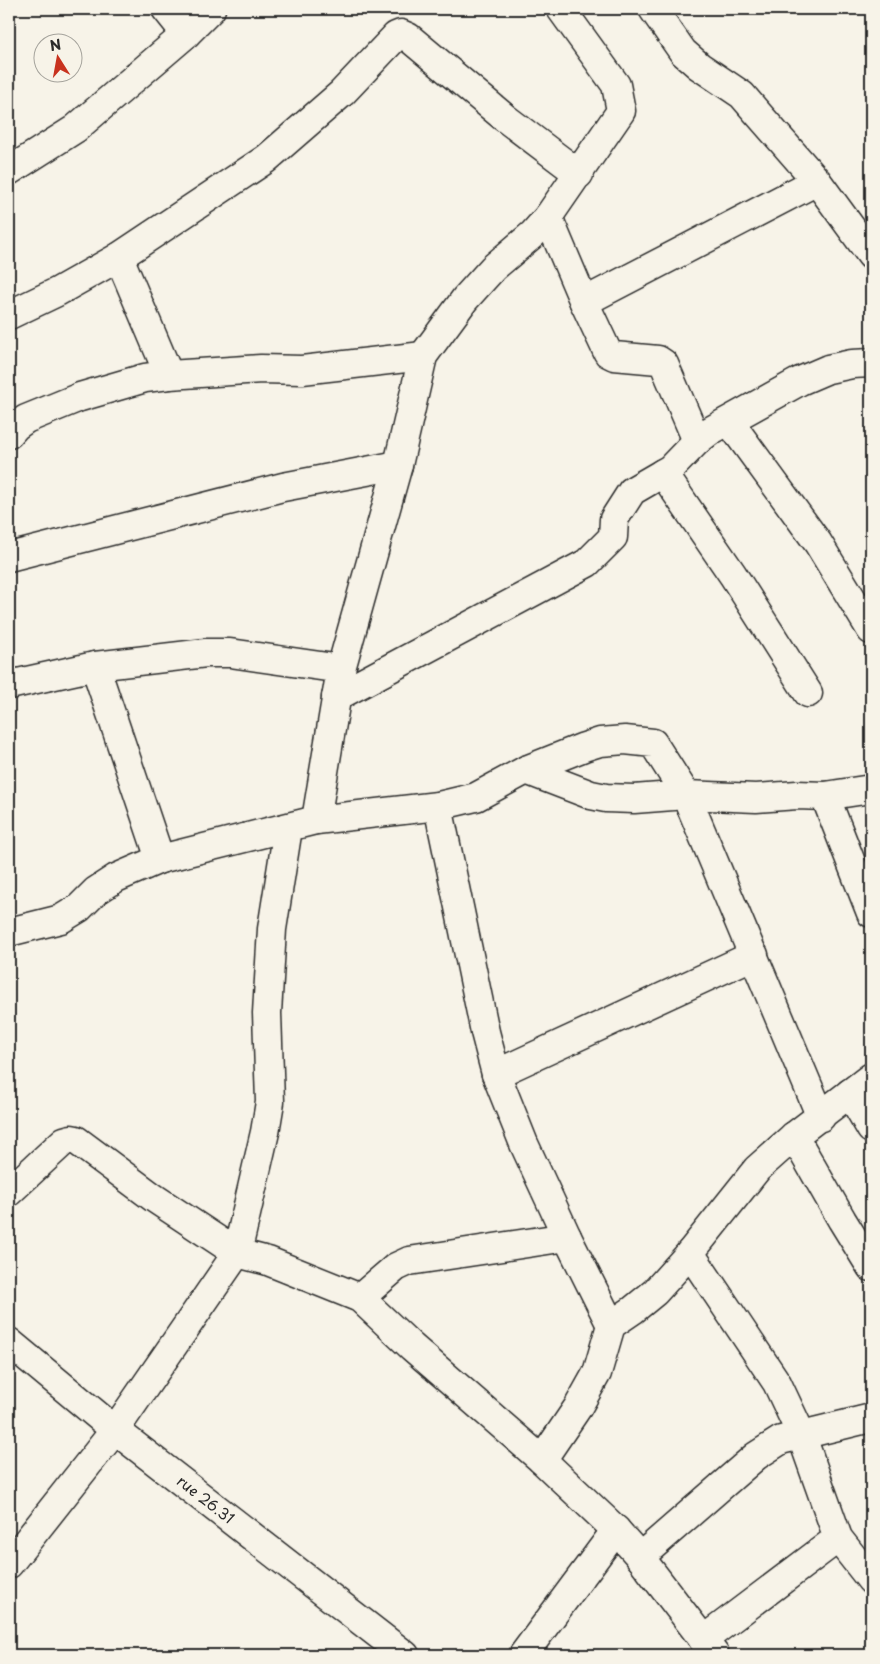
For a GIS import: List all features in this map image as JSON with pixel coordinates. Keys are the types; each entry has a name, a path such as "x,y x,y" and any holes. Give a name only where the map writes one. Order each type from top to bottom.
{"street":[{"path":"166,9 186,34"},
{"path":"9,171 75,129 186,34 210,9"},
{"path":"316,820 340,668 398,465 422,356 465,299 493,268 533,234 548,218 622,111 616,85 561,9"},
{"path":"653,9 683,52 699,66 742,96 817,181 871,255"},
{"path":"9,315 57,292 119,257 266,159 342,93 396,36 401,34 408,37 498,112 579,174"},
{"path":"584,302 817,181"},
{"path":"548,218 584,302 610,355 658,360 664,364 697,441"},
{"path":"119,257 169,374"},
{"path":"9,434 26,418 80,397 145,378 169,374 261,369 302,370 422,356"},
{"path":"336,696 587,562 613,537 614,519 632,491 670,469 697,441 710,431 800,381 828,369 852,364 871,363"},
{"path":"729,421 818,543 871,630"},
{"path":"9,557 283,487 398,465"},
{"path":"663,474 733,575 808,692"},
{"path":"9,686 95,666 206,653 230,653 340,668"},
{"path":"95,666 160,858"},
{"path":"9,932 61,919 79,908 96,891 116,878 160,858 316,820 438,806 476,797 526,770 600,742 626,740 649,742 657,748 686,795 821,1117"},
{"path":"526,770 591,795 606,798 634,799 686,795 756,798 797,795 825,796 871,790"},
{"path":"825,796 871,913"},
{"path":"438,806 485,1032 496,1074 524,1144 566,1237 611,1325"},
{"path":"9,1564 115,1430 236,1253 265,1132 270,1102 267,1013 272,938 288,828"},
{"path":"496,1074 754,955"},
{"path":"542,1460 578,1407 596,1373 611,1325 655,1292 690,1253 757,1169 794,1136 861,1085 871,1129"},
{"path":"794,1136 871,1267"},
{"path":"9,1192 64,1142 71,1139 76,1140 154,1198 236,1253 268,1261 360,1298 412,1347 542,1460 616,1530 640,1557 709,1647 838,1538"},
{"path":"360,1298 396,1267 409,1261 566,1237"},
{"path":"690,1253 777,1383 801,1434 838,1538 871,1580"},
{"name":"rue 26.31","path":"9,1342 115,1430 405,1655"},
{"path":"640,1557 756,1456 781,1440 871,1418"},
{"path":"523,1655 616,1530"}]}
